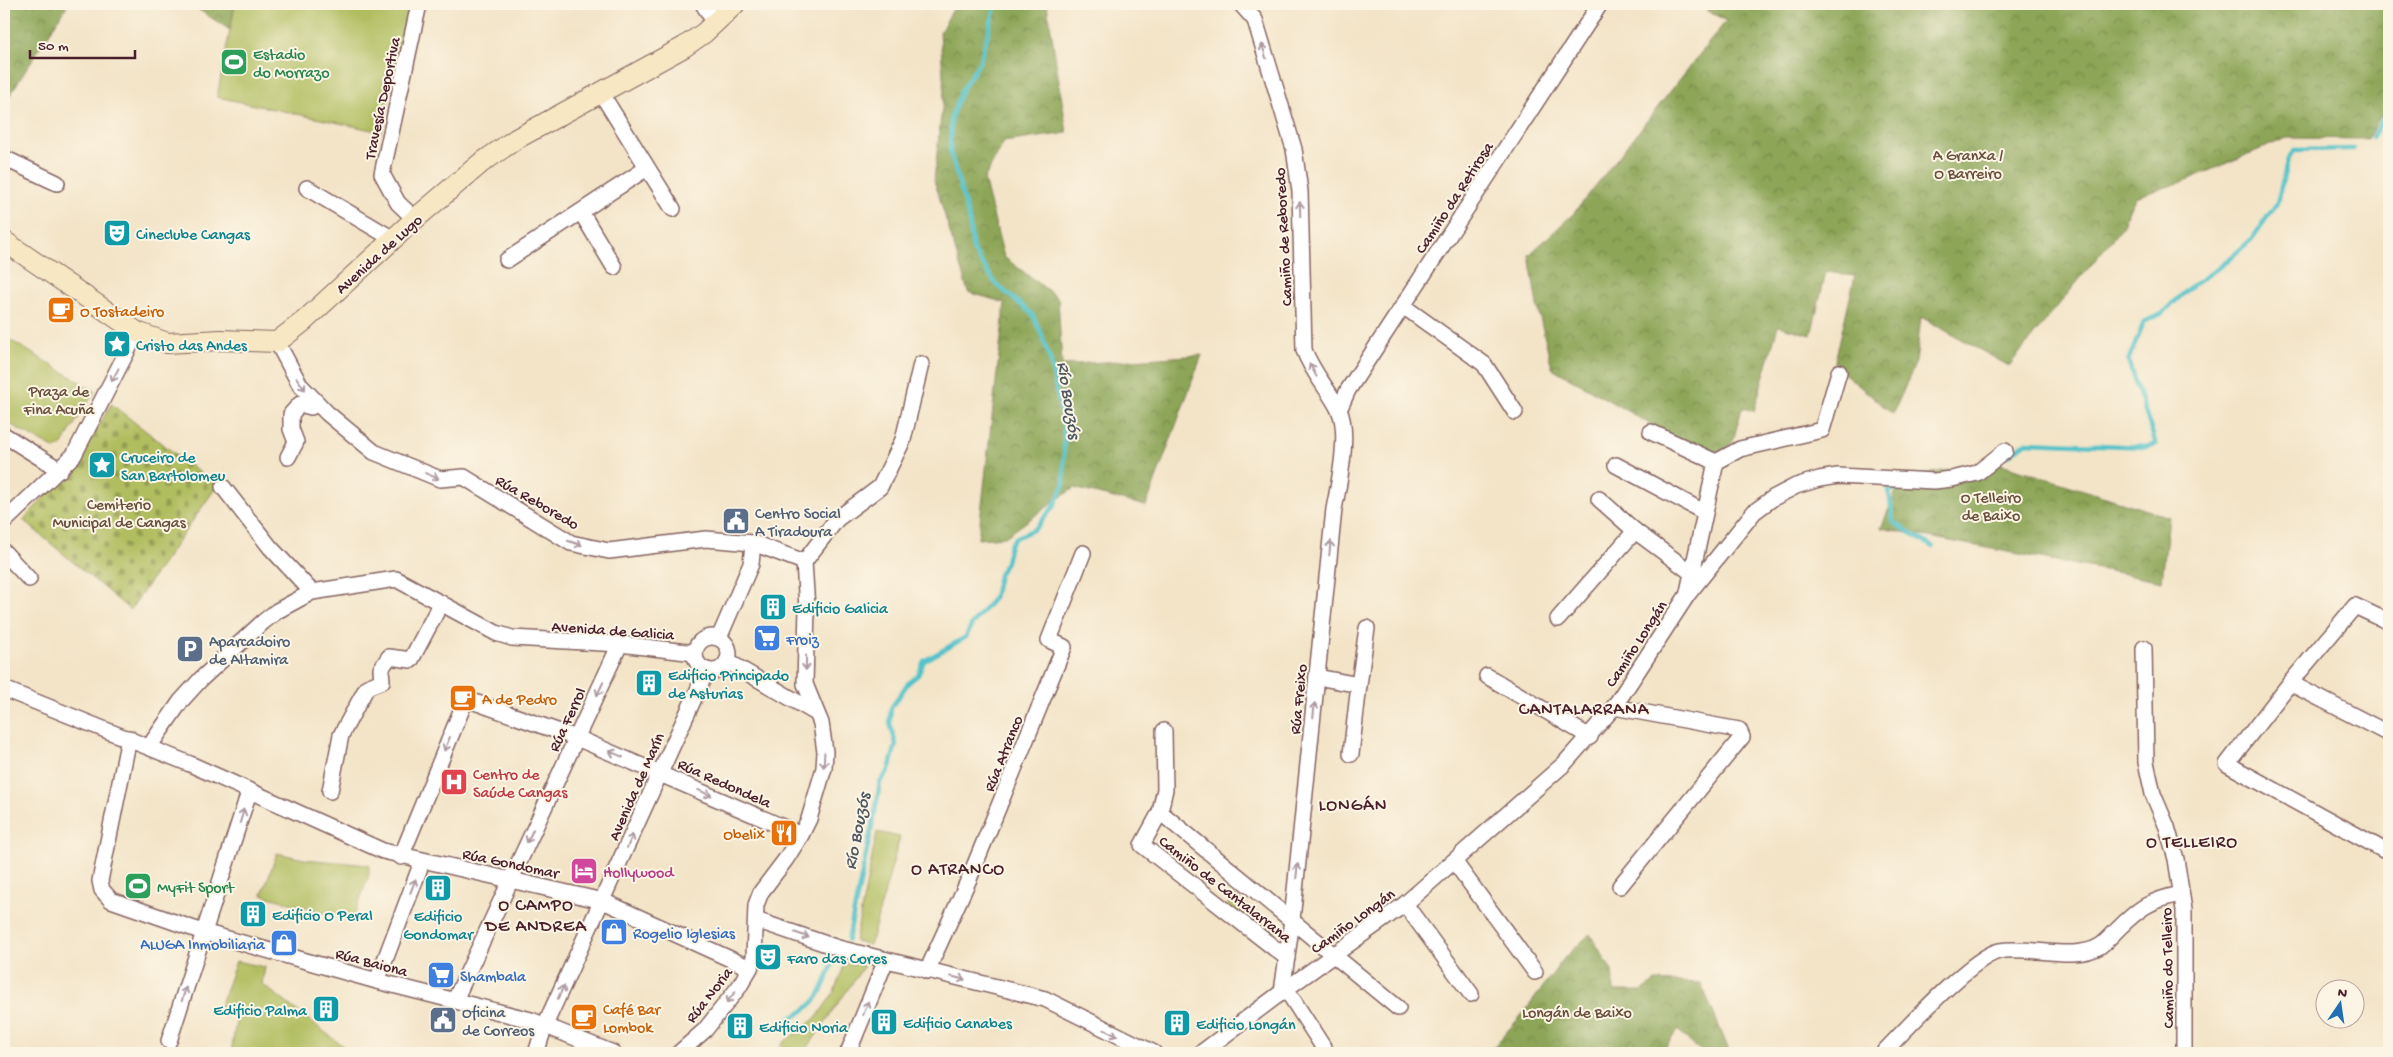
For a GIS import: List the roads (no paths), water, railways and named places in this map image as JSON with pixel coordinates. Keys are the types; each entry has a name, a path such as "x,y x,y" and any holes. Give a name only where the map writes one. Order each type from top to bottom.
{"street":[{"name":"Travesía Deportiva","path":"415,219 398,203 382,174 419,4"},
{"path":"703,4 715,23"},
{"name":"Avenida de Lugo","path":"277,342 304,321 392,239 481,163 509,144 684,47 704,34 735,4"},
{"name":"Camiño de Reboredo","path":"1241,4 1255,20 1294,149 1300,191 1304,350 1311,369 1339,410"},
{"name":"Camiño da Retirosa","path":"1339,410 1348,390 1600,4"},
{"path":"601,93 673,209"},
{"path":"4,158 57,183"},
{"path":"507,260 648,168"},
{"path":"307,188 392,239"},
{"path":"581,212 614,267"},
{"path":"4,241 138,332 167,342 220,340 277,342"},
{"path":"1403,306 1484,364 1515,412"},
{"path":"4,522 74,455 138,332"},
{"name":"Rúa Reboredo","path":"277,342 300,385 317,403 374,452 440,479 464,477 571,543 609,552 706,539 753,543 804,562"},
{"path":"816,713 805,684 806,608 804,562 837,519 880,487 903,440 921,364"},
{"path":"1688,594 1716,462 1740,449 1822,430 1839,372"},
{"path":"288,457 296,442 291,429 291,414 300,404 311,407 317,403"},
{"name":"Rúa Freixo","path":"1284,990 1334,508 1343,460 1342,422 1339,410"},
{"path":"1651,432 1716,462"},
{"path":"4,435 60,470"},
{"name":"Camiño Longán","path":"1201,1053 1284,990 1405,904 1564,764 1614,707 1688,594 1754,512 1796,486 1819,478 1838,476 1934,481 1952,479 1977,473 2005,451"},
{"path":"1616,465 1704,512"},
{"path":"223,487 270,547 312,592"},
{"path":"1599,499 1635,531 1692,573"},
{"path":"1558,619 1635,531"},
{"path":"718,638 751,564 753,543"},
{"path":"4,552 29,579"},
{"name":"Rúa Atranco","path":"927,971 969,879 1064,647 1049,640 1083,553"},
{"name":"Avenida de Galicia","path":"149,747 181,701 201,679 277,611 312,592 396,579 496,633 529,640 620,644 695,653"},
{"path":"330,790 341,735 367,687 382,681 381,669 389,656 411,660 441,603"},
{"path":"2389,622 2355,606 2290,683 2227,764 2389,853"},
{"path":"1350,754 1367,628"},
{"path":"707,638 718,638 728,648 727,662 716,670 707,670 699,665 695,653 701,642 707,638"},
{"name":"Rúa Ferrol","path":"454,1000 620,644"},
{"name":"Camiño do Telleiro","path":"2144,648 2146,762 2153,794 2167,827 2176,859 2184,910 2184,1053"},
{"path":"727,662 816,713"},
{"name":"Avenida de Marín","path":"536,1053 545,1025 604,901 707,670"},
{"path":"1487,676 1590,736"},
{"path":"1317,677 1358,685"},
{"path":"2290,683 2389,734"},
{"name":"Rúa Gondomar","path":"4,689 129,738 351,838 401,857 510,878 604,901 750,968"},
{"name":"Rúa Redondela","path":"401,857 466,698 577,738 661,772 801,835"},
{"path":"1614,707 1740,730 1742,737 1620,886"},
{"name":"Rúa Noria","path":"679,1053 704,1030 739,987 750,968 754,957 756,905 761,892 786,859 809,819 824,768 823,736 821,723 816,713"},
{"name":"Camiño de Cantalarrana","path":"1164,731 1165,790 1160,812 1142,845 1287,958"},
{"name":"Rúa Baiona","path":"129,738 100,881 102,890 107,898 122,905 203,932 376,981 545,1025 612,1053"},
{"path":"169,1041 249,792"},
{"path":"1160,812 1398,1008"},
{"path":"1454,861 1535,972"},
{"path":"376,981 422,862"},
{"path":"1883,1053 1931,1004 1982,959 1997,951 2079,952 2100,946 2138,909 2157,899 2181,894"},
{"path":"1405,904 1471,994"},
{"path":"756,920 838,948 1045,999 1154,1053"},
{"path":"848,1053 886,960"},
{"path":"1284,990 1327,1053"}],"waterway":[{"name":"Río Bouzós","path":"848,940 880,782 889,770 896,744 890,723 891,708 908,683 918,675 924,661 966,637 972,624 994,598 999,575 1006,562 1010,545 1015,538 1035,529 1054,506 1064,485 1064,429 1050,359 1032,314 996,284 973,250 969,219 950,151 951,118 961,91 980,61 996,4"},
{"path":"2372,137 2389,110"},
{"path":"2008,456 2027,442 2146,447 2156,444 2128,361 2144,322 2161,314 2193,285 2220,267 2252,239 2277,203 2288,159 2294,150 2353,149"},
{"path":"1908,486 1889,491 1893,522 1933,547"},
{"name":"Río Bouzós","path":"772,1029 799,1014 814,1001 824,985 835,956"}],"place":[{"name":"Estadio do Morrazo","path":"234,62"},
{"name":"Cineclube Cangas","path":"117,233"},
{"name":"O Tostadeiro","path":"61,310"},
{"name":"Cristo das Andes","path":"117,344"},
{"name":"Cruceiro de San Bartolomeu","path":"102,465"},
{"name":"Centro Social A Tiradoura","path":"736,521"},
{"name":"Edificio Galicia","path":"773,607"},
{"name":"Froiz","path":"767,638"},
{"name":"Aparcadoiro de Altamira","path":"190,649"},
{"name":"Edificio Principado de Asturias","path":"649,683"},
{"name":"A de Pedro","path":"463,698"},
{"name":"Centro de Saúde Cangas","path":"454,782"},
{"name":"Obelix","path":"784,833"},
{"name":"Hollywood","path":"584,871"},
{"name":"MyFit Sport","path":"138,886"},
{"name":"Edificio Gondomar","path":"438,888"},
{"name":"Edificio O Peral","path":"253,914"},
{"name":"Rogelio Iglesias","path":"614,932"},
{"name":"ALUGA Inmobiliaria","path":"284,943"},
{"name":"Faro das Cores","path":"768,957"},
{"name":"Shambala","path":"441,975"},
{"name":"Edificio Palma","path":"326,1009"},
{"name":"Café Bar Lombok","path":"584,1017"},
{"name":"Oficina de Correos","path":"443,1020"},
{"name":"Edificio Canabes","path":"884,1022"},
{"name":"Edificio Longán","path":"1177,1023"},
{"name":"Edificio Noria","path":"740,1026"}],"district":[{"name":"CANTALARRANA","path":"1584,708"},
{"name":"LONGÁN","path":"1353,804"},
{"name":"O TELLEIRO","path":"2192,841"},
{"name":"O ATRANCO","path":"958,868"},
{"name":"O CAMPO DE ANDREA","path":"536,914"}],"park label":[{"name":"A Granxa / O Barreiro","path":"1968,163"},
{"name":"Praza de Fina Acuña","path":"59,399"},
{"name":"O Telleiro de Baixo","path":"1991,505"},
{"name":"Cemiterio Municipal de Cangas","path":"119,512"},
{"name":"Longán de Baixo","path":"1577,1011"}]}
